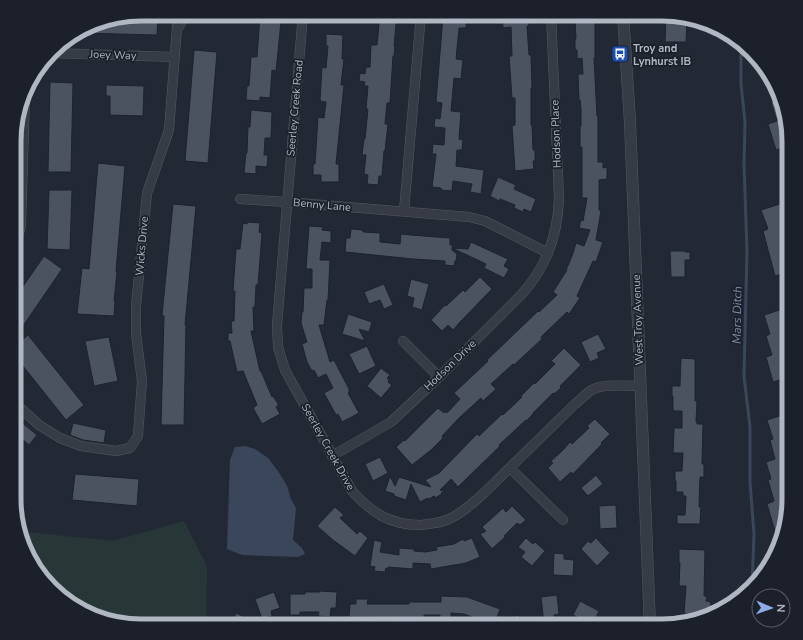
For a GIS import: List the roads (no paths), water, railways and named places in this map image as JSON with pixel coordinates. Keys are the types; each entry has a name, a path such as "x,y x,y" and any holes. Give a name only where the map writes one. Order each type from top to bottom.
{"street":[{"name":"Wicks Drive","path":"21,409 39,425 60,438 81,446 116,451 130,448 138,436 142,381 136,333 136,306 147,194 169,130 178,21"},
{"name":"Wicks Drive","path":"177,30 182,21"},
{"name":"Seerley Creek Road","path":"287,202 302,21"},
{"path":"404,211 420,21"},
{"name":"Hodson Place","path":"548,253 559,212 551,21"},
{"name":"West Troy Avenue","path":"623,21 630,122 650,619"},
{"name":"Joey Way","path":"60,53 175,57"},
{"path":"21,225 24,113"},
{"name":"Benny Lane","path":"240,199 469,217 480,219 548,253"},
{"name":"Seerley Creek Drive","path":"287,202 277,325 278,347 286,370 352,491 361,502 381,516 400,523 411,525 432,524 456,516 510,468 575,404 591,391 600,387 641,386"},
{"name":"Hodson Drive","path":"332,456 387,425 439,377 521,295 538,273 548,253"},
{"path":"403,341 439,377"},
{"path":"510,468 563,520"}],"water":[{"path":"245,446 255,449 268,458 287,486 291,499 296,508 293,540 302,548 305,554 298,557 242,555 227,549 230,460 235,447"}],"waterway":[{"name":"Mars Ditch","path":"741,51 741,84 745,122 744,165 747,251 744,376 750,427 750,482 754,534 752,578"}],"place":[{"name":"Troy and Lynhurst IB","path":"620,54"}]}
